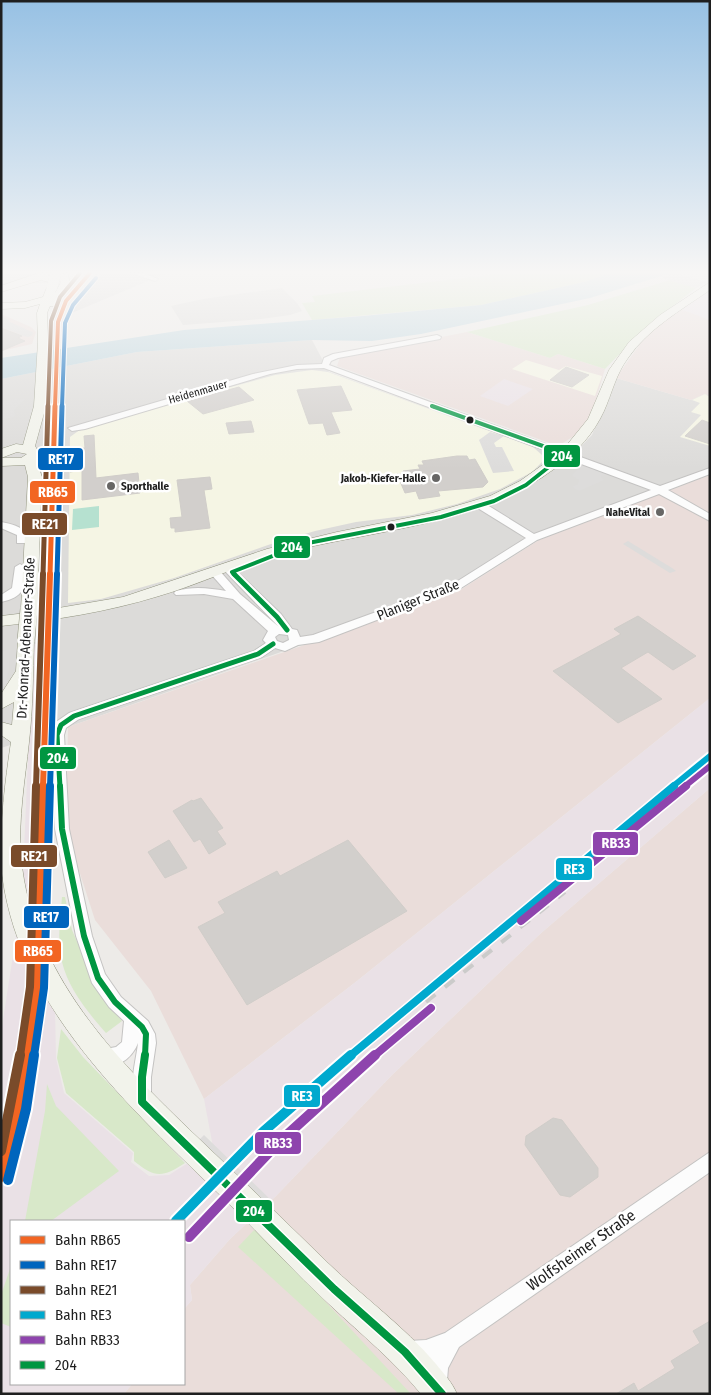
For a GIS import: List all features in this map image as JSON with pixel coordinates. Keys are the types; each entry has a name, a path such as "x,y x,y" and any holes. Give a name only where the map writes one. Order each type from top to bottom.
{"street":[{"path":"13,456 37,420 40,406 43,338"},
{"name":"Heidenmauer","path":"325,366 327,360 336,356 431,338"},
{"path":"1,619 29,613 80,612 143,596 223,572 283,550 328,538 436,518 480,505 521,488 551,466 584,435 595,417 610,376 625,354 640,338"},
{"name":"Heidenmauer","path":"72,428 82,427 251,376 303,366 325,366 658,489 710,518"},
{"path":"584,435 581,451 595,465"},
{"name":"Heidenmauer","path":"534,443 551,454 551,466"},
{"name":"Dr.-Konrad-Adenauer-Straße","path":"13,456 26,466 35,477 29,613 19,745 12,797 10,839 11,861 19,906 26,929 46,976 64,1008 96,1052 142,1102 334,1289"},
{"name":"Planiger Straße","path":"132,1019 115,1002 98,978 84,936 62,829 57,735 60,724 74,716 258,654 273,644 285,647 295,641 315,639 457,586 533,538 710,470"},
{"path":"632,500 643,490 637,481"},
{"path":"480,505 533,538"},
{"path":"1,525 17,530 22,534 21,540"},
{"path":"1,599 16,593 20,567"},
{"path":"1,630 55,625 104,616 180,593 223,572"},
{"path":"223,572 236,596 281,631 295,635 295,641"},
{"path":"223,572 277,618 281,631"},
{"path":"180,593 204,591 236,596"},
{"path":"273,644 269,638 281,631"},
{"path":"1,704 10,695 25,670"},
{"name":"Dr.-Konrad-Adenauer-Straße","path":"1,728 10,731 19,745"},
{"path":"96,1052 115,1057 127,1050 132,1040 132,1019"},
{"path":"132,1019 142,1026 146,1034 147,1043 142,1077 142,1102"},
{"name":"Wolfsheimer Straße","path":"405,1352 426,1351 452,1340 710,1161"},
{"path":"334,1289 405,1352 434,1391"},
{"path":"334,1289 434,1391"},
{"name":"Wolfsheimer Straße","path":"434,1391 437,1365 452,1340"}],"shaded area":[{"path":"1,338 34,338 32,344 1,351"},
{"path":"51,338 61,338 60,344 50,346"},
{"path":"436,338 486,338 550,358 558,354 605,369 592,413 579,433 558,446 337,366 340,357"},
{"path":"646,338 710,338 710,396 705,394 691,400 616,378"},
{"path":"312,340 329,372 567,461 592,435 616,378 691,400 705,394 710,396 710,475 539,540 451,592 68,727 1,748 1,379 137,352"},
{"path":"60,344 59,403 47,405 50,346"},
{"path":"526,360 559,370 566,366 602,376 595,396 512,369"},
{"path":"312,370 328,372 533,447 542,455 544,460 532,472 500,489 457,504 412,515 356,522 315,531 268,545 174,578 101,599 68,603 70,437 81,429 179,401 275,375"},
{"path":"504,379 533,389 508,406 480,396"},
{"path":"705,394 710,397 710,446 680,437 701,415 691,412 700,403 692,400"},
{"path":"25,399 14,410 15,416 1,421 1,401"},
{"path":"59,403 50,606 38,608 47,405"},
{"path":"490,432 504,436 494,443 496,447 502,447 514,471 493,473 479,440"},
{"path":"582,465 607,474 601,476 604,480 579,491 572,487 578,484 579,480 571,475"},
{"path":"710,475 710,698 357,981 204,1099 151,991 95,920 66,830 68,727 457,592 539,540"},
{"path":"628,541 676,571 670,573 623,544"},
{"path":"54,606 54,641 33,644 22,609"},
{"path":"54,641 45,940 54,957 56,1058 64,1093 133,1153 131,1162 149,1176 169,1175 213,1147 204,1099 357,981 710,698 710,788 540,934 391,1076 276,1196 230,1239 190,1285 192,1300 185,1308 185,1220 10,1220 10,1385 131,1385 124,1394 1,1394 1,1033 22,897 33,644"},
{"path":"10,649 9,670 1,698 1,651"},
{"path":"710,788 710,1394 124,1394 131,1385 185,1385 185,1308 192,1300 190,1285 230,1239 276,1196 391,1076 540,934"},
{"path":"204,1135 274,1203 252,1228 182,1157"}],"green space":[{"path":"486,338 635,338 605,369 558,354 550,358"},
{"path":"99,506 99,527 72,530 73,509"},
{"path":"62,897 65,897 72,930 100,994 122,1021 106,1033 80,1000 65,972 60,954 59,938"},
{"path":"61,1029 83,1057 185,1163 164,1173 159,1174 148,1171 134,1161 134,1152 66,1093 57,1058"},
{"path":"47,1084 56,1106 119,1171 52,1220 25,1220 45,1111"},
{"path":"254,1230 271,1243 411,1394 399,1394 238,1247"},
{"path":"10,1269 10,1327 1,1323 1,1295"}],"water":[{"path":"131,338 392,338 372,341 312,340 137,352 1,379 1,358"}],"building":[{"path":"1,338 18,338 25,341 1,351"},
{"path":"566,367 589,375 572,387 550,380"},
{"path":"341,386 352,410 331,412 340,433 327,435 323,423 309,424 297,390"},
{"path":"239,387 254,400 203,414 187,401"},
{"path":"702,420 710,423 710,444 685,436"},
{"path":"251,421 254,432 229,434 226,423"},
{"path":"94,435 96,478 138,473 140,493 82,500 82,470 70,472 70,450 85,448 84,436"},
{"name":"Jakob-Kiefer-Halle","path":"467,456 469,460 475,459 488,482 483,487 438,491 440,496 419,499 416,491 405,493 397,474 404,474 403,471 420,469 418,465 424,465 422,461"},
{"path":"210,477 212,489 204,490 210,528 175,532 175,528 171,528 170,518 182,517 177,480"},
{"path":"638,616 696,656 673,670 648,652 621,668 662,699 618,723 553,671 621,634 614,629"},
{"path":"201,798 223,828 217,831 226,844 209,854 200,839 194,842 173,811 192,800"},
{"path":"169,840 187,868 165,878 148,852"},
{"path":"348,840 407,911 247,1005 198,927 225,913 218,902 277,871 280,876"},
{"path":"553,1118 562,1120 598,1168 598,1177 570,1197 560,1195 525,1145 526,1136"},
{"path":"710,1321 710,1394 616,1394 634,1383 638,1391 675,1368 671,1361 700,1343 693,1331"}],"railway":[{"path":"426,1002 565,892"}],"rail line":[{"name":"RE21","path":"1,1151 16,1083 30,987 50,338"},
{"name":"RB65","path":"1,1177 19,1108 37,988 57,338"},
{"name":"RE17","path":"8,1180 26,1109 44,988 65,338"},
{"name":"RE3","path":"177,1220 264,1131 310,1089 710,756"},
{"name":"RB33","path":"521,921 710,766"},
{"name":"RB33","path":"189,1237 278,1143 357,1070 431,1008"}],"transit line":[{"name":"204","path":"287,630 277,617 232,572 276,553 303,544 441,517 494,501 520,489 565,454 432,406"},
{"name":"204","path":"273,644 258,654 74,716 61,725 57,735 62,829 84,936 98,978 115,1002 142,1027 146,1034 147,1043 142,1077 142,1102 334,1289 405,1352 442,1394"}],"place":[{"name":"Jakob-Kiefer-Halle","path":"436,478"},
{"name":"Sporthalle","path":"111,486"},
{"name":"NaheVital","path":"660,512"}]}
